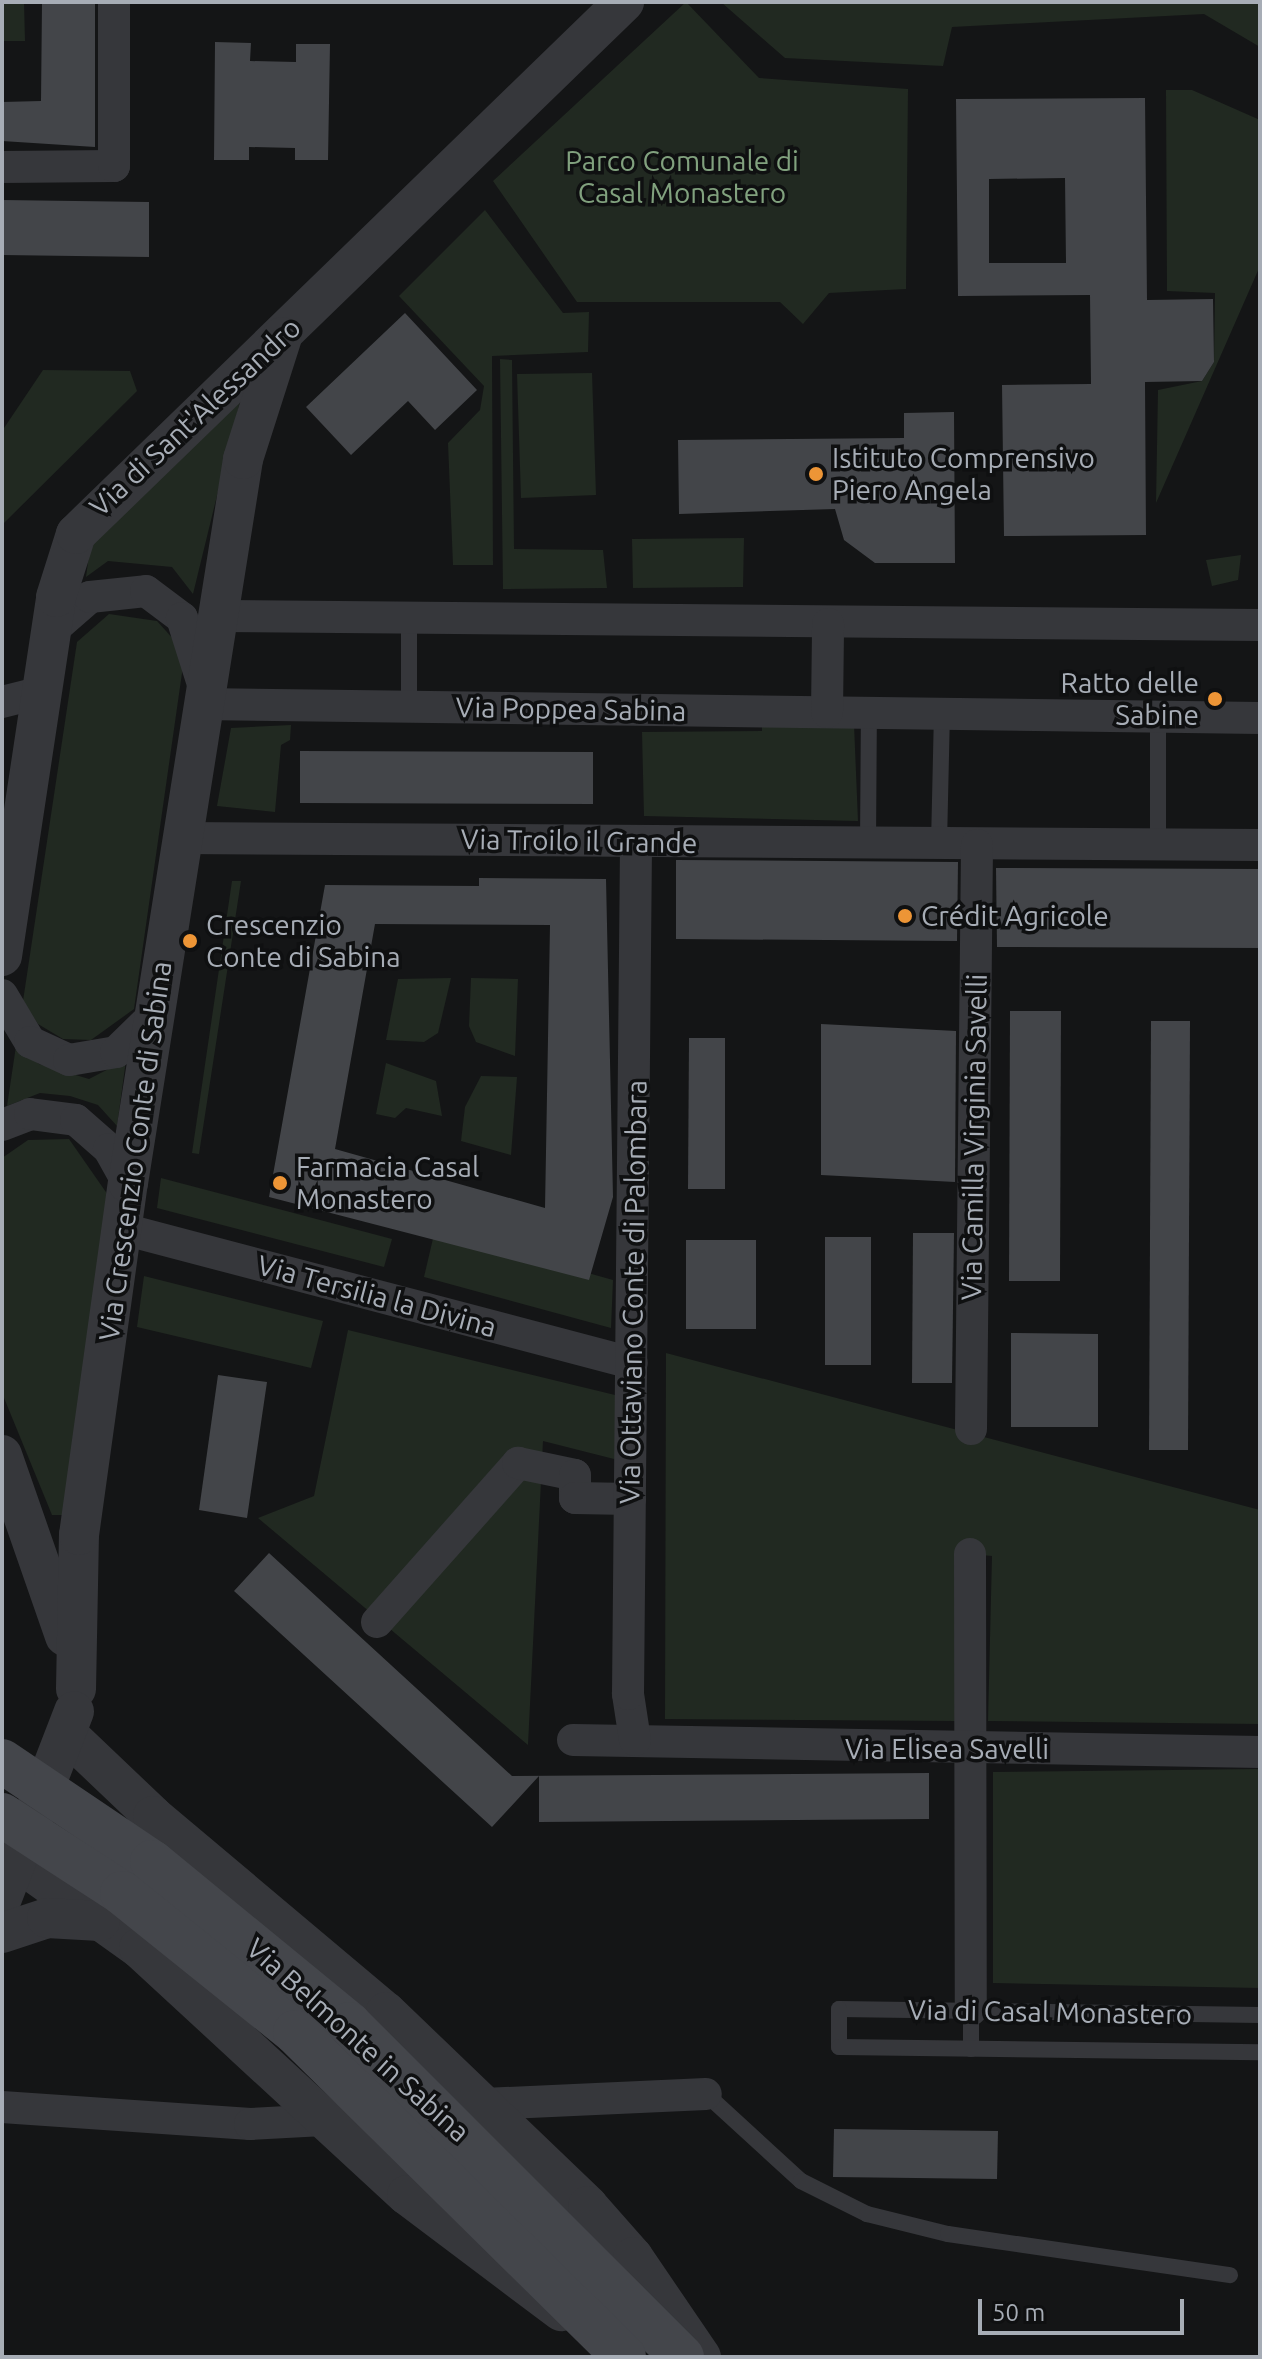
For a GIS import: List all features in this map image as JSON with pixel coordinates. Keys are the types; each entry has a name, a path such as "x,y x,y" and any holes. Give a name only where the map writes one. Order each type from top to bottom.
{"main road":[{"name":"Via Belmonte in Sabina","path":"2,1761 152,1862 349,2024 682,2357"},
{"name":"Via Belmonte in Sabina","path":"2,1815 122,1893 295,2032 614,2347"}],"street":[{"path":"2,167 114,166 114,2"},
{"name":"Via di Sant'Alessandro","path":"2,956 9,853 42,692 50,632 66,555 84,522 210,396 282,337 624,2"},
{"name":"Via Crescenzio Conte di Sabina","path":"76,1689 79,1535 128,1183 202,696 219,616 252,418 282,337"},
{"path":"50,632 90,597 146,591 189,629 202,696"},
{"path":"219,616 828,624 1260,625"},
{"path":"827,712 828,624"},
{"path":"2,702 42,692"},
{"name":"Via Poppea Sabina","path":"202,696 409,708 1260,718"},
{"name":"Via Troilo il Grande","path":"181,838 1260,845"},
{"name":"Via Ottaviano Conte di Palombara","path":"635,1740 628,1694 636,841"},
{"name":"Via Camilla Virginia Savelli","path":"971,1429 977,845"},
{"path":"2,995 30,1042 69,1060 116,1052 155,1014"},
{"path":"2,1125 30,1114 76,1120 109,1149 128,1183"},
{"name":"Via Tersilia la Divina","path":"123,1229 632,1363"},
{"path":"2,1455 32,1527 76,1689 67,1734 2,1898"},
{"path":"377,1622 518,1463 575,1475 575,1498 630,1499"},
{"path":"32,1527 79,1535"},
{"path":"970,1554 971,2010"},
{"path":"67,1734 153,1816 386,2012 598,2216 701,2357"},
{"name":"Via Elisea Savelli","path":"573,1740 635,1740 653,1747 1260,1752"},
{"path":"17,1861 104,1921 253,2045 477,2254 614,2347"},
{"path":"2,1933 47,1918 104,1921"},
{"path":"2,2107 295,2124 541,2097 706,2094"}],"lane":[{"path":"409,619 409,708"},
{"path":"868,844 869,714"},
{"path":"939,844 942,715"},
{"path":"1158,717 1158,844"},
{"name":"Via di Casal Monastero","path":"971,2049 839,2047 839,2009 1260,2015"},
{"path":"971,2010 971,2049 1260,2052"},
{"path":"706,2094 801,2181 867,2214 948,2234 1230,2275"}],"green space":[{"path":"2,2 24,2 25,41 2,41"},
{"name":"Parco Comunale di Casal Monastero","path":"686,2 759,78 908,89 906,289 829,293 803,324 780,302 577,302 493,181"},
{"path":"721,2 1260,2 1260,47 1204,14 952,27 943,66 785,58"},
{"path":"1166,90 1192,90 1260,120 1260,266 1156,503 1158,390 1202,381 1214,362 1215,293 1167,291"},
{"path":"485,210 563,313 589,312 588,352 492,356 493,565 453,565 448,443 480,410 484,386 399,296"},
{"path":"500,359 512,360 514,549 603,550 607,588 503,589"},
{"path":"43,370 130,371 137,391 2,525 2,431"},
{"path":"592,373 596,495 521,498 517,374"},
{"path":"243,389 193,594 172,567 108,561 86,577 91,540"},
{"path":"744,538 743,587 633,588 632,539"},
{"path":"1241,555 1238,580 1212,586 1206,560"},
{"path":"109,614 157,621 185,652 134,1009 91,1040 63,1039 38,1024 23,1001 77,642"},
{"path":"762,722 854,724 858,821 644,816 642,732 762,731"},
{"path":"291,725 290,740 281,745 275,812 217,806 231,728"},
{"path":"232,881 241,881 199,1154 192,1153"},
{"path":"451,978 438,1033 424,1042 386,1040 398,979"},
{"path":"471,978 518,979 515,1056 476,1042 469,1026"},
{"path":"16,1046 39,1064 89,1079 126,1060 117,1126 98,1105 70,1096 40,1093 7,1106"},
{"path":"386,1063 436,1081 442,1116 406,1108 395,1118 376,1114"},
{"path":"481,1076 517,1077 511,1155 461,1141 465,1107"},
{"path":"69,1139 108,1195 67,1490 62,1515 52,1515 2,1393 2,1158 28,1140"},
{"path":"161,1178 392,1239 384,1267 157,1208"},
{"path":"435,1230 613,1280 611,1328 424,1277"},
{"path":"144,1276 323,1321 311,1368 137,1327"},
{"path":"348,1330 615,1395 618,1460 543,1441 528,1745 258,1518 314,1496"},
{"path":"666,1353 1260,1510 1260,1724 988,1721 992,1556 970,1554 956,1721 665,1719"},
{"path":"1260,1769 1260,1988 993,1983 993,1772"}],"building":[{"path":"42,2 95,2 95,147 2,141 2,102 41,101"},
{"path":"215,42 251,43 250,61 296,62 296,44 330,44 328,160 295,160 295,148 249,147 249,160 214,160"},
{"path":"1145,98 1147,300 1213,299 1214,362 1202,381 1145,382 1146,535 1004,536 1002,385 1091,384 1090,295 958,296 956,99","holes":["1065,178 1066,263 989,263 989,179"]},
{"path":"2,200 149,202 149,257 2,255"},
{"path":"405,313 477,390 435,430 408,401 351,455 306,407"},
{"name":"Istituto Comprensivo Piero Angela","path":"954,412 955,563 875,563 844,540 835,509 679,514 678,440 904,438 904,413"},
{"path":"300,751 593,752 593,804 300,803"},
{"path":"676,860 958,862 957,941 676,939"},
{"path":"996,868 1260,869 1260,948 997,947"},
{"path":"479,878 606,879 613,1197 589,1280 269,1197 325,885 479,886","holes":["375,924 550,925 545,1208 335,1149"]},
{"path":"1010,1011 1061,1011 1060,1281 1009,1281"},
{"path":"1151,1021 1190,1021 1188,1450 1149,1450"},
{"path":"821,1024 956,1031 955,1182 821,1175"},
{"path":"689,1038 725,1038 725,1189 688,1189"},
{"path":"913,1233 954,1233 952,1383 912,1383"},
{"path":"825,1237 871,1237 871,1365 825,1365"},
{"path":"686,1240 756,1240 756,1329 686,1329"},
{"path":"1011,1333 1098,1334 1098,1427 1011,1427"},
{"path":"218,1375 267,1382 247,1518 199,1510"},
{"path":"269,1553 512,1776 929,1773 929,1819 539,1822 539,1776 492,1827 234,1591"},
{"path":"834,2129 998,2131 997,2179 833,2177"}],"place":[{"name":"Istituto Comprensivo Piero Angela","path":"816,474"},
{"name":"Ratto delle Sabine","path":"1215,699"},
{"name":"Crédit Agricole","path":"905,916"},
{"name":"Crescenzio Conte di Sabina","path":"190,941"},
{"name":"Farmacia Casal Monastero","path":"280,1183"}]}
